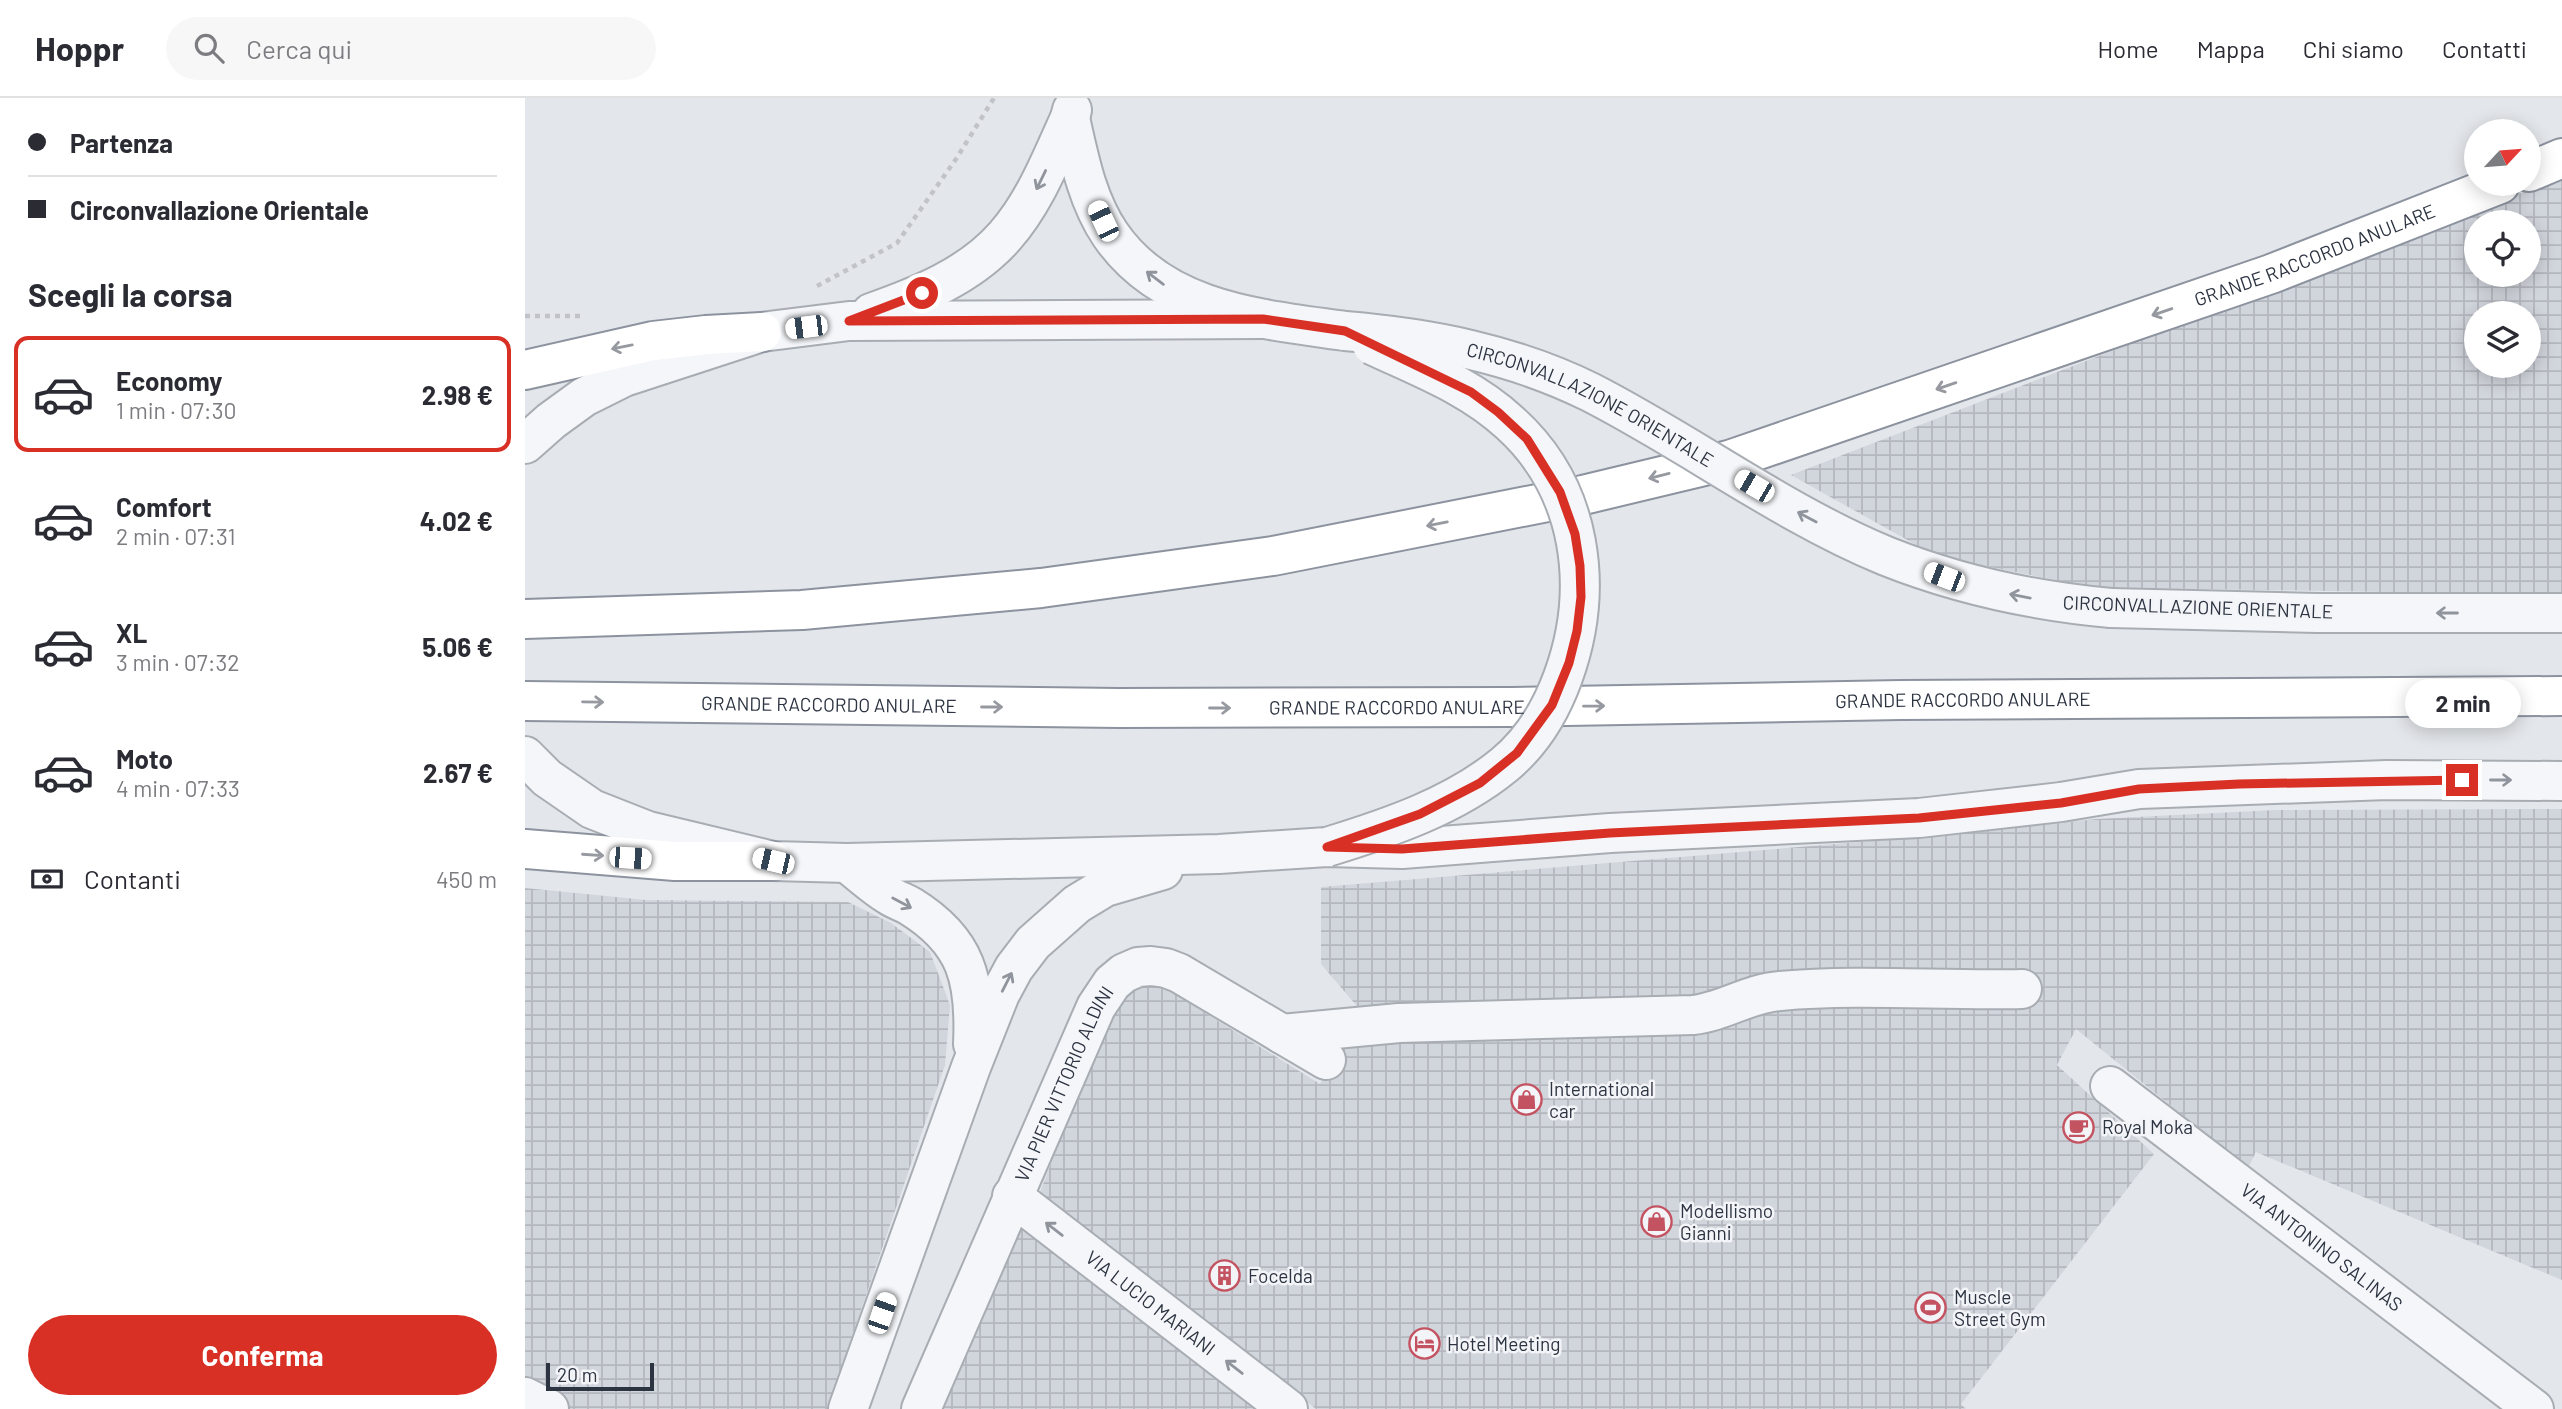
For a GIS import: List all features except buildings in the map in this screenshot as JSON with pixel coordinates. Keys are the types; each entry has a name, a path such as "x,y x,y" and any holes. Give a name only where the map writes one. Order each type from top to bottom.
{"highway":[{"path":"2541,167 2562,158"},
{"name":"GRANDE RACCORDO ANULARE","path":"525,619 801,610 1055,586 1273,556 1583,495 1742,456 2246,283 2470,196"},
{"path":"525,370 653,341 762,332"},
{"name":"GRANDE RACCORDO ANULARE","path":"525,701 1146,708 1512,707 1901,700 2562,696"},
{"path":"525,849 675,861 773,861"}],"street":[{"path":"1072,108 1081,167 1094,203 1111,235 1124,251 1175,292 1217,309 1263,319"},
{"path":"849,321 950,280 969,268 1004,237 1039,186 1072,108"},
{"path":"525,444 585,397 624,377 762,332 849,321 1263,319"},
{"name":"CIRCONVALLAZIONE ORIENTALE","path":"1263,319 1432,341 1474,349 1516,362 1589,392 1795,510 1886,555 1944,577 2004,593 2066,604 2111,608 2562,613"},
{"path":"1327,847 1400,822 1450,800 1480,783 1517,753 1545,717 1560,688 1574,648 1581,597 1578,550 1569,515 1554,481 1527,439 1471,392 1345,331"},
{"path":"525,756 566,793 592,809 673,838 773,861 847,863 1219,855 1327,847 1402,849 1610,833 1919,818 2061,803 2139,789 2374,781 2562,780"},
{"path":"849,1409 971,1068 1000,994 1014,968 1033,943 1063,915 1105,887 1219,855"},
{"path":"847,863 890,896 928,919 957,947 966,965 973,998 971,1068"},
{"name":"VIA PIER VITTORIO ALDINI","path":"921,1409 1096,1007 1112,983 1124,973 1151,966 1179,973 1326,1060"},
{"path":"1282,1034 1399,1023 1693,1015 1718,1011 1748,998 1778,991 1851,988 2022,989"},
{"name":"VIA ANTONINO SALINAS","path":"2110,1086 2533,1409"},
{"name":"VIA LUCIO MARIANI","path":"1012,1196 1288,1409"},
{"path":"525,1397 549,1409"}],"path":[{"path":"815,287 897,243 956,159 994,98"},
{"path":"525,316 586,316"}],"shaded area":[{"path":"2562,177 2562,592 2441,593 2089,587 1936,556 1791,475 2464,215 2464,287 2541,287 2541,210 2477,210 2513,196 2541,196 2541,185"},
{"path":"2562,809 2562,1280 2256,1152 2248,1168 2076,1029 2057,1065 2154,1154 1961,1404 1966,1409 1316,1409 1039,1195 1113,1000 1144,985 1160,985 1320,1084 1343,1042 1356,1005 1321,964 1321,887 1944,835 2096,819 2276,810"},
{"path":"525,888 646,900 848,902 891,923 930,952 950,1005 945,1065 827,1409 525,1409"},
{"path":"1021,1222 1263,1409 940,1409"}],"place":[{"name":"International car","path":"1526,1100"},
{"name":"Royal Moka","path":"2079,1127"},
{"name":"Modellismo Gianni","path":"1657,1222"},
{"name":"Focelda","path":"1225,1276"},
{"name":"Muscle Street Gym","path":"1931,1308"},
{"name":"Hotel Meeting","path":"1424,1344"}],"route":[{"path":"922,293 849,321 1263,319 1345,331 1471,392 1512,424 1538,454 1560,492 1569,515 1578,550 1581,582 1574,648 1552,705 1517,753 1480,783 1420,814 1327,847 1384,850 1610,833 1919,818 2061,803 2139,789 2239,784 2462,780"}]}
